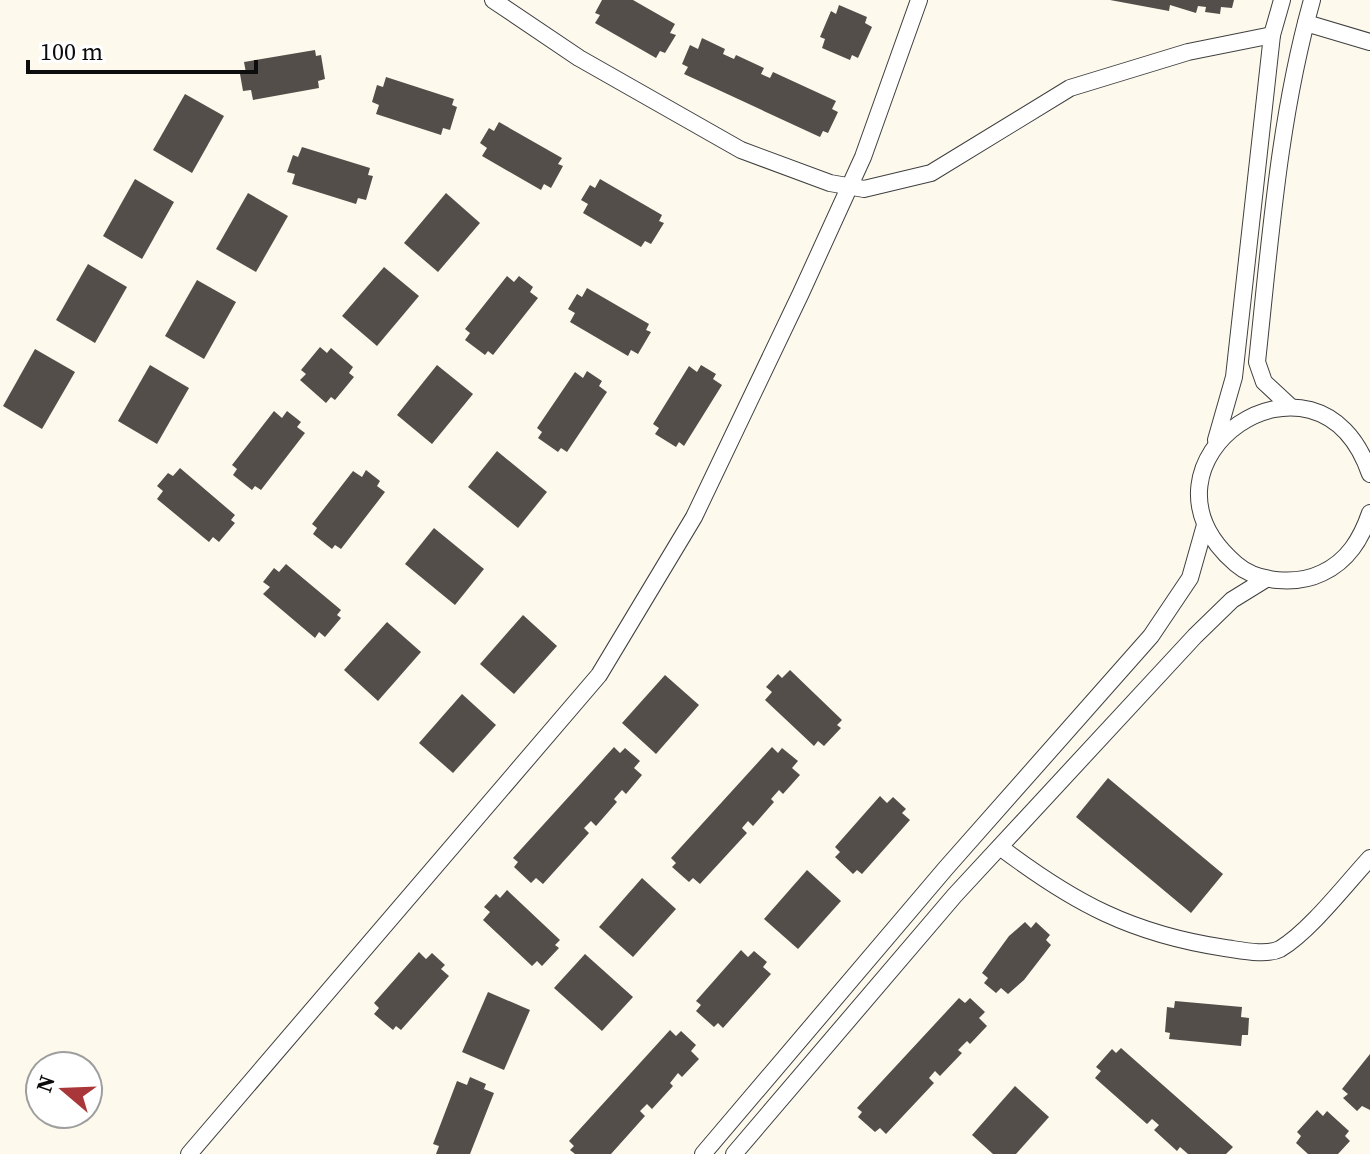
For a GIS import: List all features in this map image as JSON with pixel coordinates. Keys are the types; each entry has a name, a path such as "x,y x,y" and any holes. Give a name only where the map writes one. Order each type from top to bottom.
{"street":[{"path":"493,0 579,58 741,150 830,183 864,189 931,173 1070,88 1188,52 1272,35"},
{"path":"189,1154 599,675 694,517 852,187 919,0"},
{"path":"1282,0 1272,35 1234,377 1216,443 1202,469 1199,497 1205,525 1219,549 1240,568 1266,579 1294,581 1321,573 1370,545"},
{"path":"1291,407 1276,397 1264,382 1257,362 1274,213 1312,0"},
{"path":"1306,23 1370,42"},
{"path":"1216,443 1236,422 1263,410 1291,407 1320,413 1344,429 1366,454 1370,474"},
{"path":"1345,558 1362,535 1370,513"},
{"path":"703,1154 946,868 1151,636 1190,578 1205,525"},
{"path":"734,1154 1000,847 1195,636 1232,600 1266,579"},
{"path":"1000,847 1043,879 1110,918 1180,941 1249,952 1278,950 1329,904 1370,858"}],"building":[{"path":"602,0 633,0 675,24 670,33 676,35 665,53 660,51 656,58 595,23 600,15 595,13"},
{"path":"1110,0 1234,0 1232,8 1221,7 1220,14 1205,12 1206,7 1198,6 1196,13 1170,5 1169,11"},
{"path":"839,5 867,17 865,23 872,27 858,58 852,55 850,60 822,48 825,39 820,37 831,11 836,14"},
{"path":"702,38 725,49 723,54 734,59 736,55 764,68 761,74 770,78 773,72 836,101 832,109 838,112 828,133 823,131 820,137 684,74 688,67 682,64 690,45 698,49"},
{"path":"315,50 316,56 321,55 325,79 318,81 319,88 253,100 251,90 243,91 240,74 246,73 244,62"},
{"path":"386,77 454,99 452,105 457,107 450,130 443,128 441,135 376,114 379,105 372,102 377,85 383,87"},
{"path":"185,94 224,116 192,173 153,150"},
{"path":"499,122 562,158 558,164 563,166 551,188 544,184 541,190 482,156 487,148 480,143 489,128 494,131"},
{"path":"302,147 370,168 368,175 373,176 366,200 358,198 356,204 292,184 295,174 287,172 293,155 298,157"},
{"path":"135,179 174,202 142,259 103,236"},
{"path":"600,179 662,215 659,221 664,223 651,244 645,241 641,247 583,213 588,204 581,200 590,185 595,188"},
{"path":"248,193 288,216 256,272 216,249"},
{"path":"446,193 480,223 438,272 404,243"},
{"path":"88,264 127,287 95,343 56,320"},
{"path":"384,267 419,296 377,346 342,316"},
{"path":"507,276 514,282 519,276 533,287 530,292 538,298 493,355 488,351 485,355 465,340 470,333 465,329"},
{"path":"197,280 236,302 204,359 165,336"},
{"path":"587,288 649,324 646,330 651,332 638,354 631,350 628,356 570,322 575,313 568,309 577,294 582,297"},
{"path":"320,347 327,353 331,348 353,367 349,373 354,377 335,400 331,397 326,403 300,380 306,374 301,370"},
{"path":"35,349 75,372 42,429 3,406"},
{"path":"150,365 189,388 157,444 118,421"},
{"path":"437,365 473,394 432,444 397,415"},
{"path":"701,365 716,374 713,379 722,385 684,446 679,442 676,447 655,434 659,428 653,424 689,366 697,372"},
{"path":"587,371 602,381 599,386 607,392 567,452 561,448 558,452 538,438 542,432 537,428 575,372 583,378"},
{"path":"274,411 282,418 287,411 301,422 297,427 305,433 261,490 255,486 252,490 233,475 237,469 232,465"},
{"path":"497,451 547,492 518,528 468,487"},
{"path":"180,468 235,515 231,520 235,523 219,542 213,537 209,542 157,499 163,491 157,486 168,473 173,476"},
{"path":"366,470 380,481 377,486 385,492 341,549 335,545 332,549 313,534 317,528 312,524 353,471 362,477"},
{"path":"434,528 484,569 455,605 405,564"},
{"path":"286,564 341,610 337,615 341,618 325,637 319,632 315,638 263,594 270,587 263,582 274,568 279,572"},
{"path":"523,615 557,646 514,694 480,664"},
{"path":"387,622 421,652 378,701 344,670"},
{"path":"790,670 842,720 837,725 841,728 824,746 818,741 814,746 765,700 772,692 766,687 778,674 782,678"},
{"path":"665,675 699,705 656,754 622,723"},
{"path":"462,694 496,725 453,773 419,743"},
{"path":"614,747 620,753 625,748 640,761 634,768 642,775 626,794 622,790 614,799 617,802 596,826 591,821 584,828 589,833 543,884 536,878 531,883 514,867 518,862 513,858"},
{"path":"772,747 778,753 782,748 798,761 792,768 800,775 783,794 779,790 771,799 774,802 753,826 748,821 742,828 747,833 700,884 693,878 689,882 672,867 676,863 671,858"},
{"path":"1108,778 1223,874 1191,913 1076,817"},
{"path":"880,796 887,803 893,797 906,809 902,813 910,820 862,874 857,870 853,874 835,857 840,852 835,847"},
{"path":"807,870 841,901 798,949 764,919"},
{"path":"642,878 676,909 633,957 599,927"},
{"path":"507,890 560,940 555,945 559,948 542,966 537,961 532,966 483,920 490,912 484,907 496,894 500,898"},
{"path":"1025,922 1031,928 1036,922 1050,935 1046,940 1051,945 1024,980 1008,994 1001,988 996,993 984,983 988,978 982,973 1009,936"},
{"path":"741,950 748,957 754,951 767,962 763,967 771,974 723,1028 718,1023 714,1027 696,1011 701,1005 696,1001"},
{"path":"419,952 426,959 432,953 445,965 441,969 449,976 401,1030 396,1026 393,1030 374,1014 379,1008 374,1003"},
{"path":"585,954 633,997 602,1031 554,988"},
{"path":"488,992 530,1010 504,1070 462,1052"},
{"path":"959,998 965,1003 970,998 985,1012 979,1018 987,1026 970,1044 967,1041 958,1050 962,1053 940,1076 935,1071 929,1078 934,1083 886,1134 880,1128 875,1132 858,1117 862,1112 857,1108"},
{"path":"1175,1001 1242,1007 1241,1017 1249,1018 1248,1035 1242,1035 1241,1046 1169,1039 1170,1033 1165,1032 1167,1007 1174,1008"},
{"path":"670,1030 676,1036 681,1031 696,1045 691,1051 699,1059 682,1077 678,1073 670,1083 673,1086 652,1109 647,1104 640,1111 645,1116 611,1154 575,1154 570,1150 574,1146 569,1141"},
{"path":"1121,1048 1233,1147 1226,1154 1188,1154 1180,1147 1177,1151 1154,1130 1159,1125 1152,1119 1147,1124 1095,1078 1101,1071 1096,1067 1112,1049 1116,1053"},
{"path":"1370,1054 1370,1110 1362,1106 1357,1111 1343,1098 1348,1094 1342,1089"},
{"path":"470,1077 486,1084 484,1089 494,1093 470,1154 436,1154 439,1146 433,1144 457,1081 467,1085"},
{"path":"1015,1086 1049,1117 1016,1154 993,1154 972,1135"},
{"path":"1317,1110 1323,1116 1327,1111 1349,1131 1345,1136 1350,1141 1338,1154 1308,1154 1296,1143 1301,1136 1297,1132"}]}
